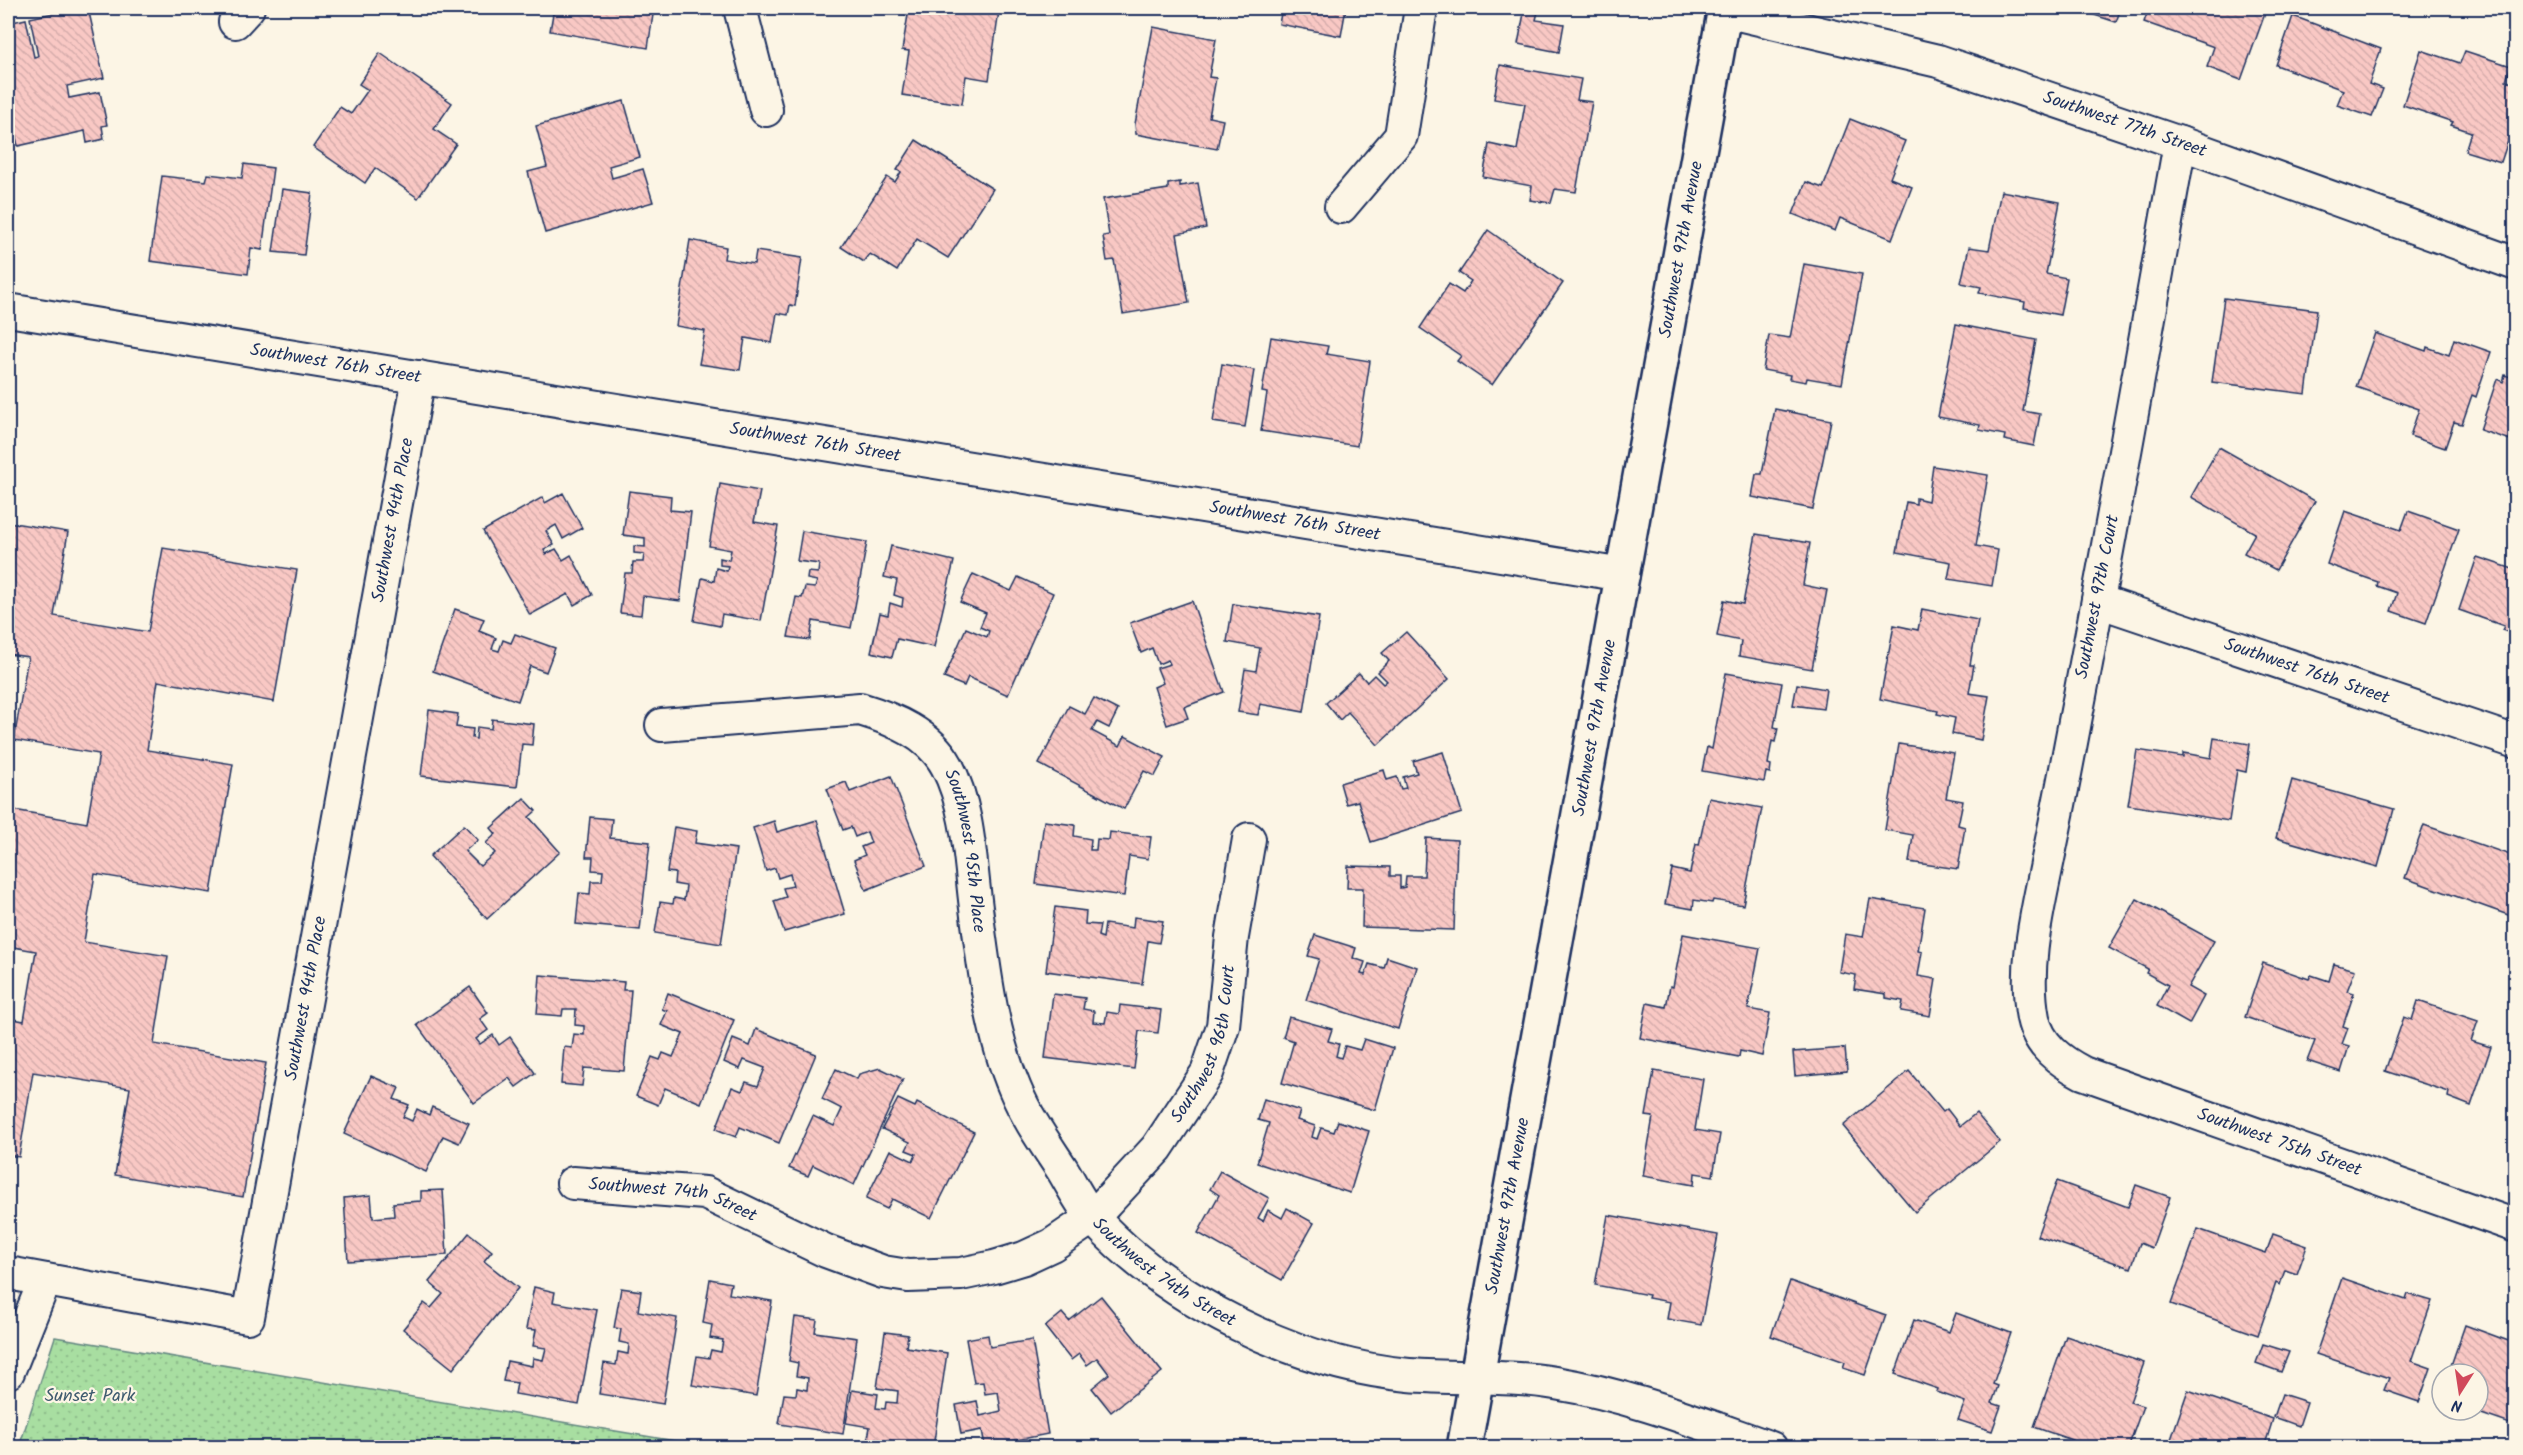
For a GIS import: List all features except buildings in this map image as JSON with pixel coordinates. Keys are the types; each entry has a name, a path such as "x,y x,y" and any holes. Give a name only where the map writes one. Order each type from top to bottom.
{"street":[{"path":"740,8 766,110"},
{"path":"1341,207 1401,136 1421,8"},
{"name":"Southwest 77th Street","path":"1725,9 1938,62 2180,143 2516,264"},
{"name":"Southwest 97th Avenue","path":"1464,1448 1725,9"},
{"name":"Southwest 97th Court","path":"2049,1050 2034,1020 2030,995 2034,937 2098,601 2180,143"},
{"name":"Southwest 76th Street","path":"8,310 1623,576"},
{"name":"Southwest 94th Place","path":"45,1280 248,1317 418,377"},
{"name":"Southwest 76th Street","path":"2098,601 2516,742"},
{"name":"Southwest 95th Place","path":"662,725 860,709 891,719 910,730 935,750 946,763 958,794 967,837 984,963 1005,1059 1015,1089 1031,1122 1093,1217"},
{"name":"Southwest 96th Court","path":"1093,1217 1171,1130 1200,1087 1214,1058 1223,1026 1232,937 1249,839"},
{"name":"Southwest 75th Street","path":"2049,1050 2065,1063 2108,1084 2516,1226"},
{"name":"Southwest 74th Street","path":"573,1183 705,1193 826,1251 883,1272 908,1276 961,1274 1024,1258 1052,1245 1093,1217 1154,1272 1210,1308 1278,1342 1384,1371 1539,1380 1594,1391 1646,1404 1771,1448"},
{"path":"8,1273 45,1280 8,1372"}],"green space":[{"name":"Sunset Park","path":"55,1337 711,1447 19,1447"}]}
